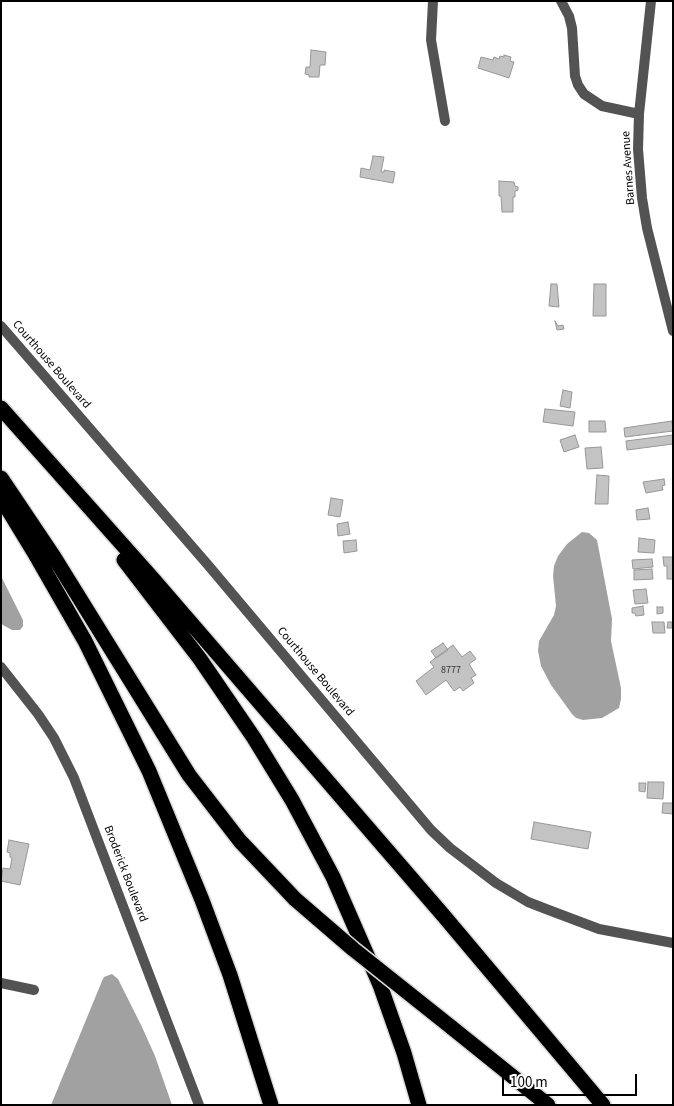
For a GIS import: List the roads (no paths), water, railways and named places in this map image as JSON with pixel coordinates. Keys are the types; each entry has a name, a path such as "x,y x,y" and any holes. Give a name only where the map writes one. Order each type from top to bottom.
{"highway":[{"path":"1,408 153,579 443,915 603,1105"},
{"path":"30,441 200,659 250,731 284,786 333,877 363,944 394,1024 419,1105"},
{"path":"1,478 54,557 189,775 240,842 295,899 346,943 548,1105"},
{"path":"1,498 85,642 149,771 230,975 271,1105"}],"street":[{"path":"433,1 431,40 445,121"},
{"path":"561,1 569,16 572,28 575,76 584,94 602,106 639,114"},
{"name":"Barnes Avenue","path":"651,1 639,114 638,149 642,198 673,331"},
{"name":"Courthouse Boulevard","path":"1,326 201,558 431,830 450,848 496,882 528,902 599,929 673,943"},
{"name":"Broderick Boulevard","path":"1,667 38,714 54,738 74,778 199,1105"},
{"path":"1,984 34,990"}]}
